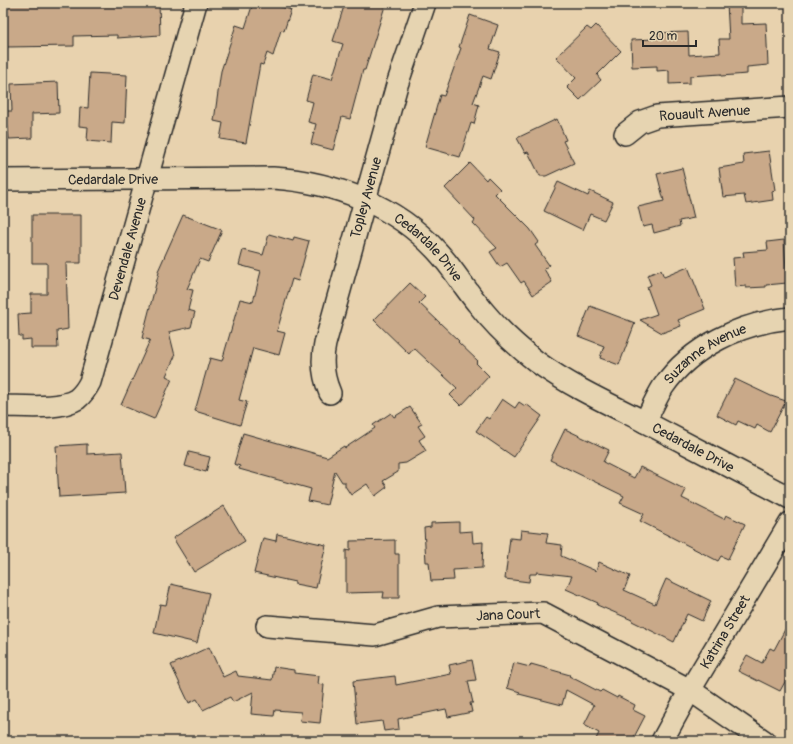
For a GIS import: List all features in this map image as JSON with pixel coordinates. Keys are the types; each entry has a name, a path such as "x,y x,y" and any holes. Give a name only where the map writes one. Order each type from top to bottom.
{"street":[{"name":"Devendale Avenue","path":"3,406 50,406 65,404 76,399 87,388 93,375 196,3"},
{"name":"Topley Avenue","path":"330,393 324,374 323,353 364,199 397,85 425,3"},
{"name":"Rouault Avenue","path":"625,134 640,122 657,116 790,107"},
{"name":"Cedardale Drive","path":"3,180 273,178 322,185 364,199 392,214 422,236 450,266 490,318 520,348 536,361 569,382 790,498"},
{"name":"Suzanne Avenue","path":"645,422 664,386 678,369 696,354 738,330 790,318"},
{"name":"Katrina Street","path":"662,741 690,690 790,523"},
{"name":"Jana Court","path":"267,626 375,636 438,617 543,613 690,690 764,741"}],"building":[{"path":"6,3 159,3 160,35 117,38 117,35 74,36 74,46 6,47"},
{"path":"253,3 269,3 291,10 284,31 281,30 273,56 267,53 263,65 260,64 246,143 220,139 223,123 214,121 221,71 236,25 245,28"},
{"path":"345,3 375,3 385,6 365,70 363,70 350,119 342,117 333,150 311,144 316,124 308,122 313,102 306,100 313,74 332,79 343,44 333,41"},
{"path":"727,3 741,3 741,24 766,23 768,65 747,67 747,74 690,76 690,83 669,84 669,70 657,71 657,66 632,67 631,40 656,39 656,33 688,32 689,55 720,53 719,39 729,39"},
{"path":"470,15 498,25 490,49 500,52 491,79 483,76 473,103 479,105 474,124 471,123 460,157 425,147 440,95 444,96 461,48 459,47"},
{"path":"596,25 621,51 597,75 601,80 580,100 567,87 576,78 556,57 587,27 591,30"},
{"path":"90,73 127,75 125,123 112,122 111,143 87,141 88,127 79,126 80,107 88,108"},
{"path":"58,82 59,113 32,114 32,138 9,139 6,111 12,111 11,84"},
{"path":"557,119 566,140 563,141 574,163 546,176 540,176 528,152 525,153 517,138"},
{"path":"769,151 775,190 772,191 773,200 746,204 744,195 723,197 719,168 744,164 743,154"},
{"path":"470,163 486,180 488,177 500,189 495,194 530,229 539,242 535,245 549,265 544,269 552,282 533,295 524,281 521,283 507,263 500,267 490,252 497,248 473,223 475,220 445,188"},
{"path":"682,168 694,218 679,221 680,226 654,233 652,225 643,227 638,207 664,201 657,174"},
{"path":"558,182 588,196 590,191 613,202 604,220 590,214 583,230 544,211"},
{"path":"32,215 81,215 81,263 66,263 68,329 57,331 58,348 31,348 31,339 22,340 22,336 19,336 18,314 31,313 31,294 47,294 47,263 32,263"},
{"path":"183,215 222,230 208,262 200,259 187,289 193,290 188,310 195,312 191,327 169,332 175,356 166,376 172,379 154,419 121,405 150,340 142,338 159,272 158,271"},
{"path":"269,234 293,241 294,237 309,241 298,281 292,279 277,331 285,333 279,355 253,348 239,400 247,402 240,425 195,411 210,358 222,361 240,299 253,302 261,271 239,265 243,250 263,255"},
{"path":"784,240 787,283 766,285 766,287 735,287 733,258 744,257 743,252 768,250 767,242"},
{"path":"688,267 705,309 678,320 681,326 662,333 640,320 657,314 647,287 651,285 647,275 661,270 664,277"},
{"path":"410,283 425,297 419,303 459,341 458,342 478,361 476,363 489,376 461,406 450,395 457,388 414,348 409,354 374,320"},
{"path":"590,306 635,323 619,365 600,358 604,346 578,336"},
{"path":"735,379 771,396 786,401 770,432 757,425 755,429 738,421 736,425 717,415"},
{"path":"502,399 515,408 519,402 525,406 526,404 542,416 514,457 476,431 486,417 489,419"},
{"path":"410,407 422,424 418,426 425,436 419,440 426,451 406,463 398,464 398,472 383,481 387,487 375,496 367,484 351,495 345,486 345,482 342,482 335,471 327,505 308,501 311,489 239,469 240,466 234,464 243,433 327,457 344,446 345,448 375,428 373,425 391,413 394,417"},
{"path":"565,429 609,450 603,462 634,478 640,467 686,490 682,498 724,519 726,515 745,524 728,559 721,556 718,561 640,521 644,514 620,503 624,496 550,460"},
{"path":"87,444 87,454 122,452 125,493 59,497 56,446"},
{"path":"189,452 210,457 206,472 185,466"},
{"path":"224,506 245,541 194,572 173,538"},
{"path":"459,522 459,532 472,531 473,543 483,542 482,568 453,570 454,580 431,581 429,562 426,562 424,528 431,527 431,523"},
{"path":"521,530 548,533 546,543 562,545 561,556 596,571 599,562 630,576 624,590 655,604 666,579 711,601 702,621 687,614 674,642 632,620 597,605 598,603 566,589 572,576 537,572 536,574 530,574 529,582 505,579 510,538 520,539"},
{"path":"277,534 326,545 316,588 254,573 263,538 276,541"},
{"path":"395,540 395,554 399,554 399,598 383,598 384,592 346,593 346,550 350,551 350,541"},
{"path":"171,584 209,593 197,643 154,633 160,604 166,605"},
{"path":"790,620 790,683 786,680 780,691 738,671 747,655 762,663 770,648 774,650"},
{"path":"209,647 223,677 236,671 238,676 272,680 274,667 294,670 294,673 319,676 318,684 324,685 320,723 300,721 301,712 275,710 274,716 251,714 253,692 233,702 230,697 203,710 197,699 189,703 171,665"},
{"path":"472,660 476,680 468,681 473,703 470,703 472,712 448,717 446,709 398,719 399,729 384,731 382,721 357,724 353,681 395,676 396,685 451,674 449,665"},
{"path":"514,663 530,667 531,664 570,675 569,676 600,692 602,690 635,705 633,710 645,716 632,741 595,741 599,733 584,725 594,705 566,690 562,705 519,694 520,692 507,688"}]}
